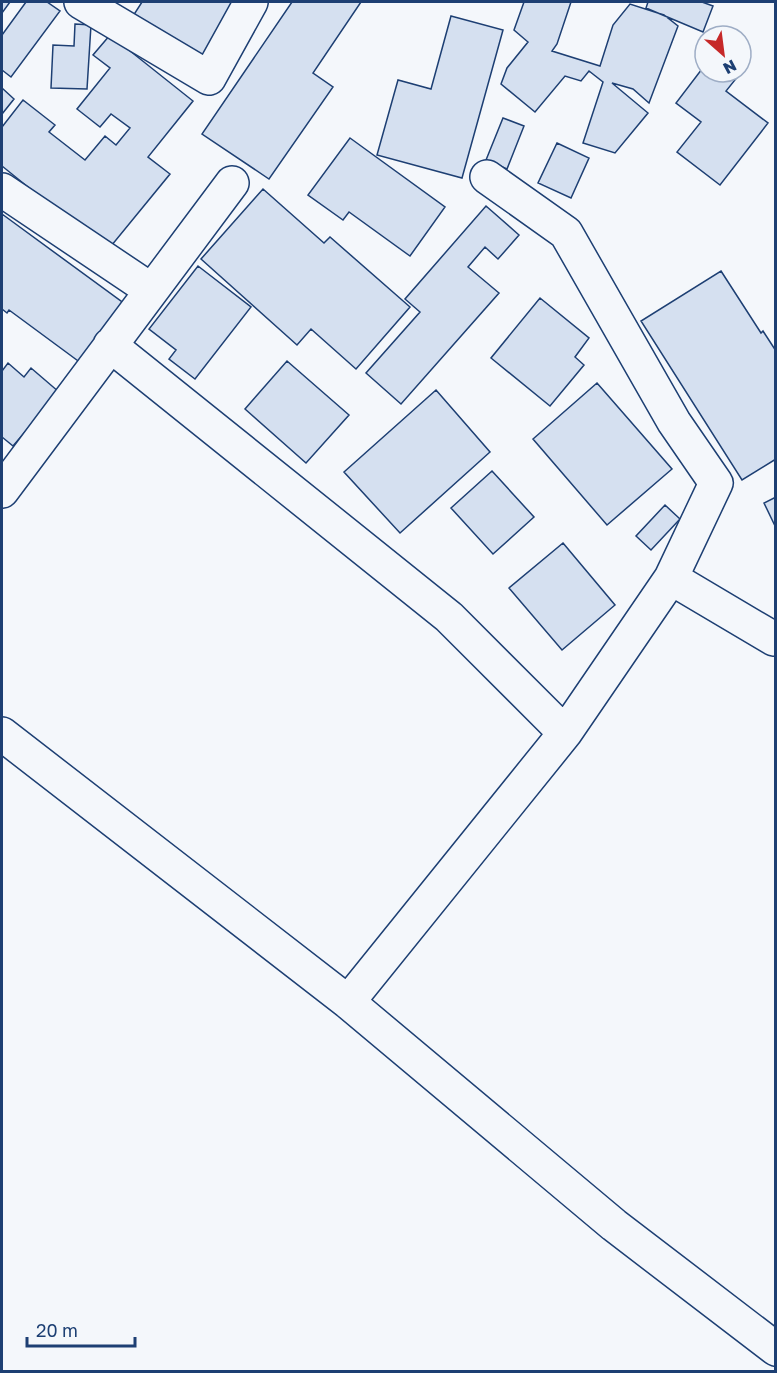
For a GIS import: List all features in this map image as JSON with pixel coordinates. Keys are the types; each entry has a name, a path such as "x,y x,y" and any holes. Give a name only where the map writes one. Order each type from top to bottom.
{"street":[{"path":"81,2 209,78 251,2"},
{"path":"348,1002 565,733 671,578 716,483 674,422 566,234 487,177"},
{"path":"2,491 232,183"},
{"path":"2,190 151,290"},
{"path":"110,345 449,617 565,733"},
{"path":"671,578 774,639"},
{"path":"2,734 348,1002 614,1226 776,1349"}],"building":[{"path":"2,2 10,2 2,13"},
{"path":"26,2 47,2 60,11 11,77 2,70 2,35"},
{"path":"142,2 244,2 206,62 133,16"},
{"path":"292,2 361,2 313,73 333,87 269,179 202,134"},
{"path":"524,2 571,2 557,44 552,51 600,66 613,25 630,4 664,15 678,26 649,103 633,89 612,83 648,113 615,153 583,143 603,82 589,71 581,81 565,76 535,112 501,84 507,68 528,42 514,30"},
{"path":"648,2 702,2 713,6 706,24 693,24 693,28 646,8"},
{"path":"451,16 503,30 462,178 377,155 398,80 431,89"},
{"path":"75,24 91,25 87,89 51,88 53,45 74,46"},
{"path":"110,35 193,101 148,157 170,174 107,251 2,166 2,127 23,100 55,125 49,132 85,160 105,136 116,145 130,128 111,114 100,127 77,109 110,68 93,55"},
{"path":"693,81 693,84 732,84 726,91 768,123 720,185 677,152 701,122 676,103"},
{"path":"2,88 14,99 2,114"},
{"path":"503,118 524,126 507,169 486,160"},
{"path":"350,138 445,207 410,256 349,212 343,220 308,195"},
{"path":"557,143 589,158 571,198 538,183"},
{"path":"263,189 324,243 330,237 410,307 356,369 311,329 297,345 201,259"},
{"path":"486,206 519,235 498,259 485,247 468,267 499,293 401,404 366,373 420,312 405,299"},
{"path":"2,214 129,307 85,366 9,310 7,313 2,309"},
{"path":"198,266 251,307 195,379 169,359 176,350 149,329"},
{"path":"721,271 761,333 763,331 776,351 776,459 742,480 641,321"},
{"path":"540,298 589,338 575,357 584,365 550,406 491,358"},
{"path":"287,361 349,415 306,463 245,409"},
{"path":"8,363 24,377 31,368 59,392 13,446 2,437 2,371"},
{"path":"597,383 672,469 607,525 533,439"},
{"path":"436,390 490,452 400,533 344,472"},
{"path":"492,471 534,517 493,554 451,508"},
{"path":"776,497 776,528 764,503"},
{"path":"665,505 680,519 651,550 636,536"},
{"path":"563,543 615,605 562,650 509,588"}]}
